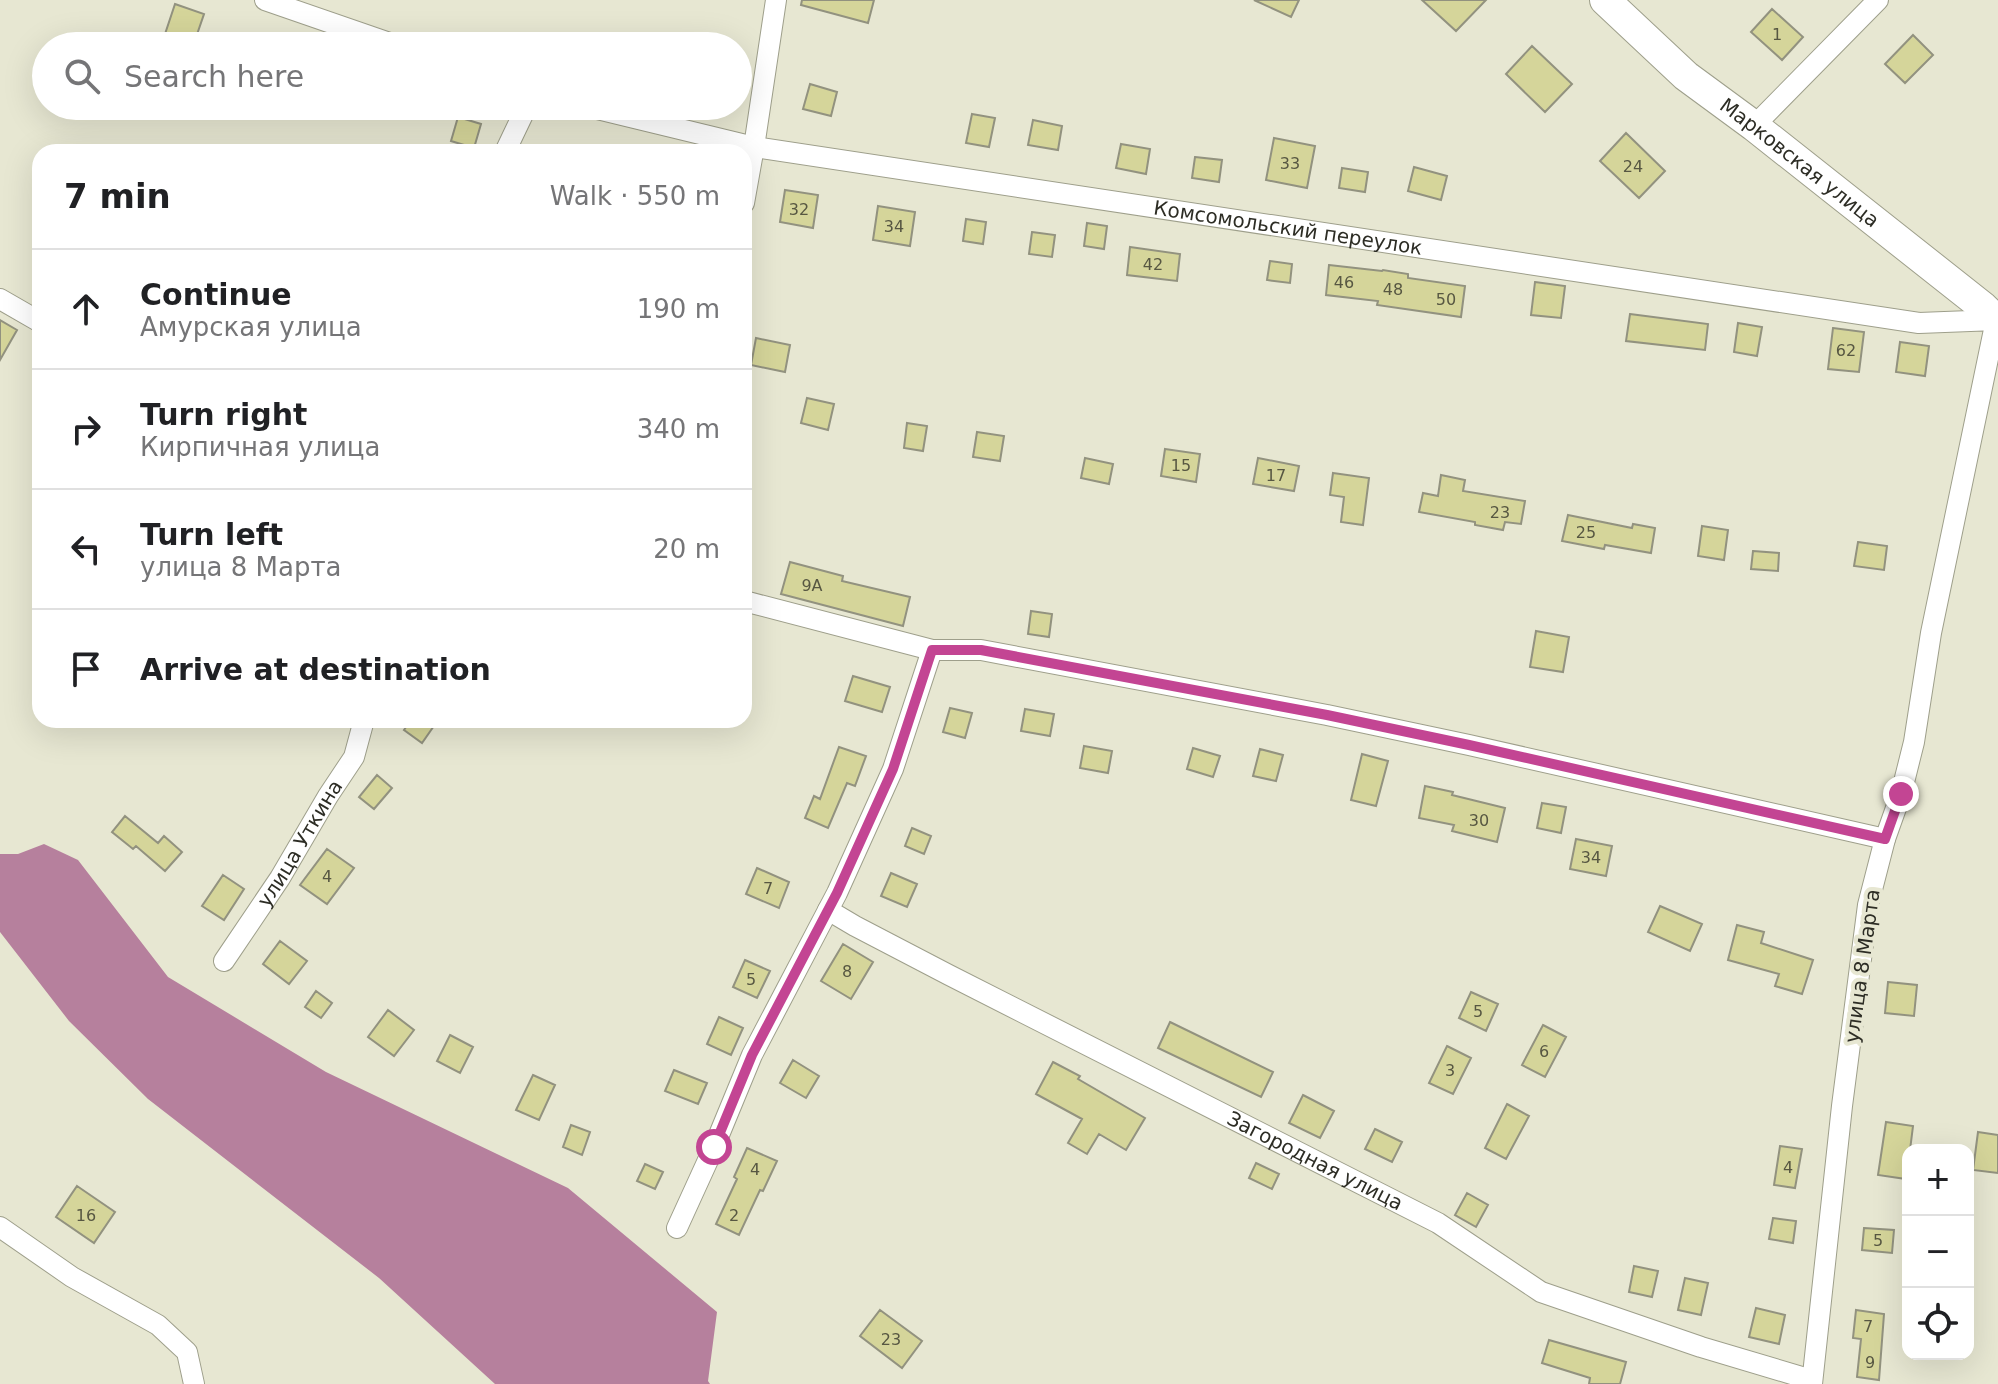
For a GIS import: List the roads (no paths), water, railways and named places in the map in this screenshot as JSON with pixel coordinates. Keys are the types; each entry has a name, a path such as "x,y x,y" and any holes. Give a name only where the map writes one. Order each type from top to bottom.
{"main road":[{"name":"Марковская улица","path":"1605,0 1686,76 1754,126 1997,321"}],"street":[{"path":"265,0 358,32"},
{"path":"752,158 776,0"},
{"path":"1754,126 1878,0"},
{"path":"509,144 520,120"},
{"name":"Комсомольский переулок","path":"643,120 742,144"},
{"name":"Комсомольский переулок","path":"754,147 1919,323 1997,321"},
{"path":"0,299 32,317"},
{"name":"улица 8 Марта","path":"1812,1382 1868,905 1914,742 1931,633 1997,321"},
{"path":"752,603 932,650 981,650 1327,715 1885,839"},
{"path":"677,1228 752,1055 828,910 893,769 932,650"},
{"name":"улица Уткина","path":"224,961 280,878 354,757 362,728"},
{"name":"Загородная улица","path":"828,910 963,982 1438,1223 1541,1292 1812,1382"},
{"path":"0,1227 72,1277 158,1325 187,1352 194,1384"}]}
